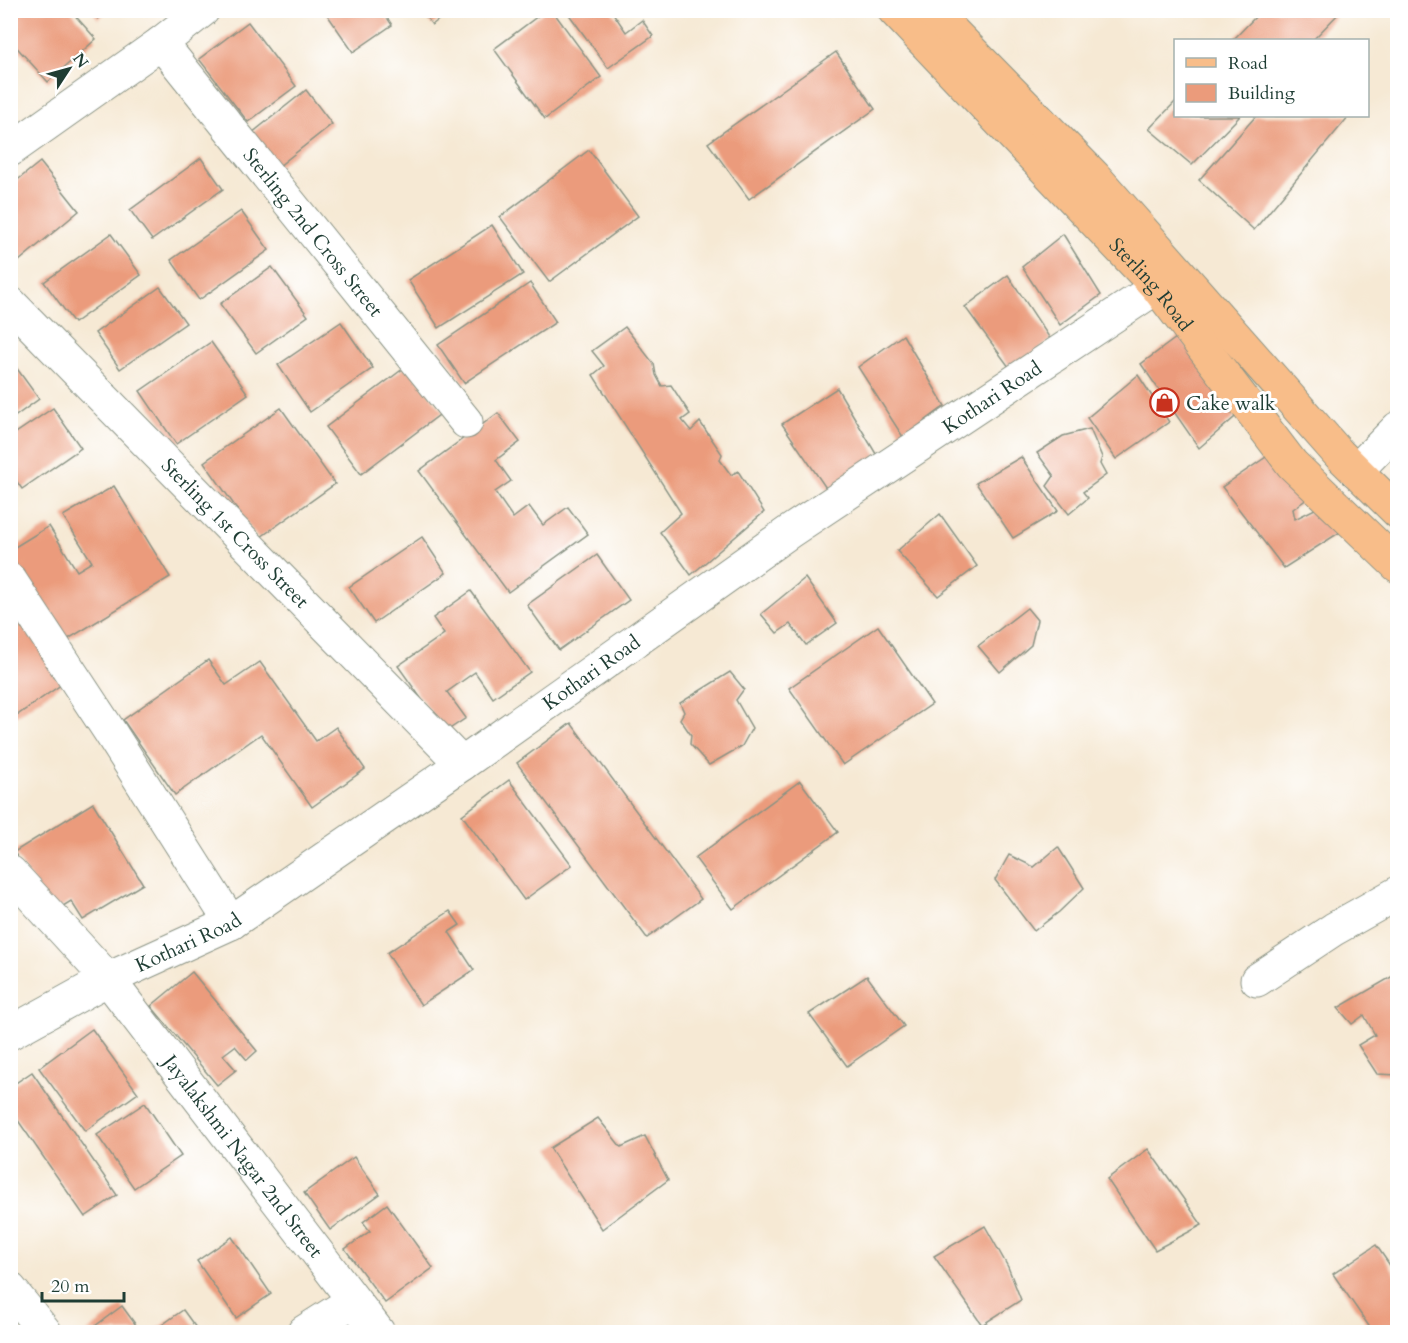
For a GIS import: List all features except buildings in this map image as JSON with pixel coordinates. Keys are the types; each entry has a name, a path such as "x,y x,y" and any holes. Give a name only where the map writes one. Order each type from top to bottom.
{"main road":[{"name":"Sterling Road","path":"894,10 1157,287 1292,465 1398,566"},
{"name":"Sterling Road","path":"932,10 1094,176 1340,454 1398,512"}],"street":[{"path":"10,150 161,43 203,10"},
{"name":"Sterling 2nd Cross Street","path":"161,43 466,422"},
{"name":"Kothari Road","path":"10,1033 108,979 231,923 462,764 789,532 1157,287"},
{"name":"Sterling 1st Cross Street","path":"12,307 462,764"},
{"path":"1356,471 1398,428"},
{"path":"10,580 231,923"},
{"name":"Jayalakshmi Nagar 2nd Street","path":"10,872 108,979 378,1332"},
{"path":"1257,980 1334,929 1398,893"},
{"path":"10,1289 45,1332"},
{"path":"304,1332 353,1300"}],"place":[{"name":"Cake walk","path":"1165,403"}]}
